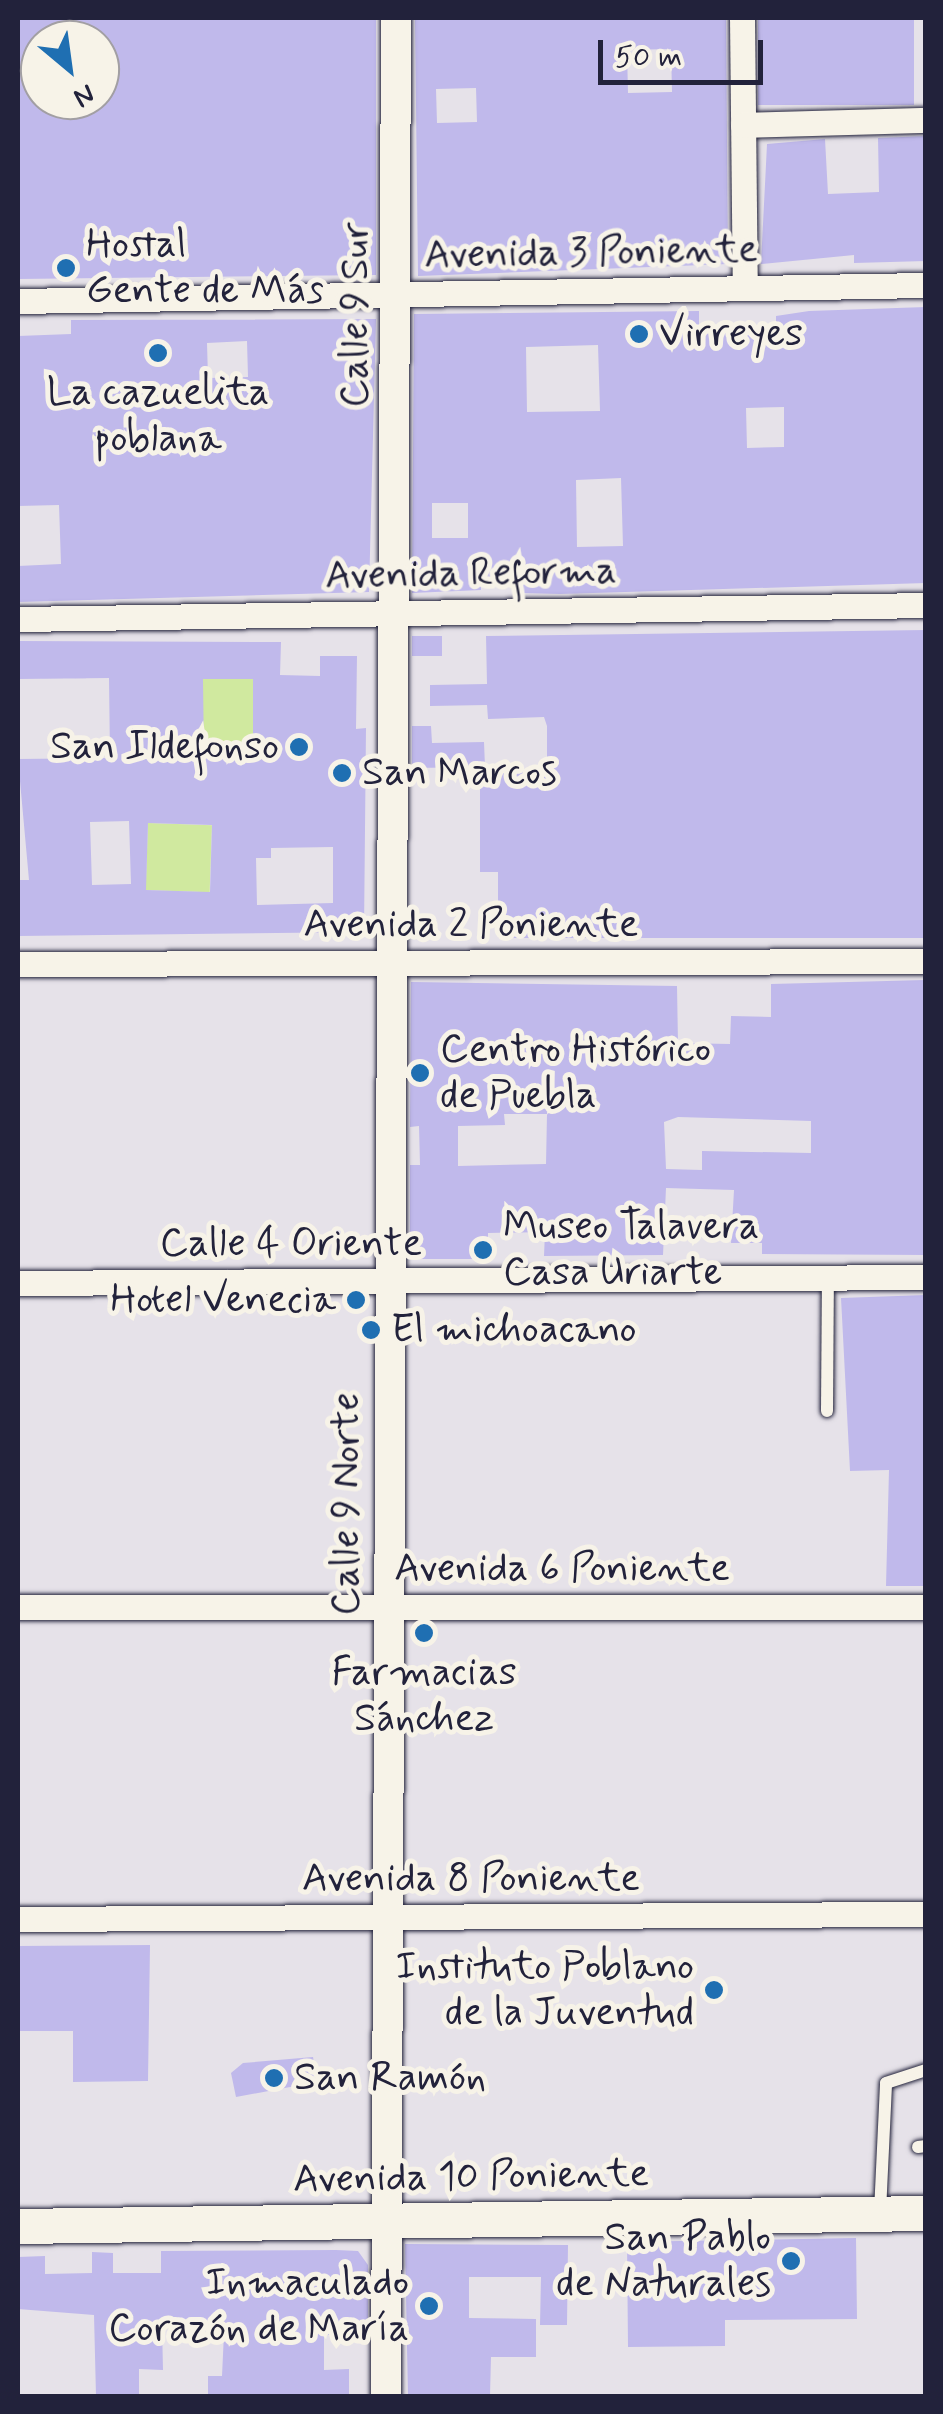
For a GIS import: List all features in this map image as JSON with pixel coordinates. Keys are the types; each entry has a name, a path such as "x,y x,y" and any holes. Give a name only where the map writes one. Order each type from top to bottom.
{"main road":[{"name":"Avenida 10 Poniente","path":"18,2226 926,2213"}],"street":[{"name":"Calle 9 Sur","path":"395,612 396,18"},
{"path":"742,18 746,288"},
{"path":"743,125 926,120"},
{"name":"Avenida 3 Poniente","path":"18,302 926,285"},
{"name":"Avenida Reforma","path":"18,619 926,605"},
{"name":"Calle 9 Norte","path":"386,2396 388,963 395,612"},
{"name":"Avenida 2 Poniente","path":"18,964 926,961"},
{"name":"Calle 4 Oriente","path":"18,1284 926,1277"},
{"name":"Avenida 6 Poniente","path":"18,1607 926,1607"},
{"name":"Avenida 8 Poniente","path":"18,1918 926,1914"}],"lane":[{"path":"827,1411 828,1277"},
{"path":"880,2214 886,2083 926,2070"}],"green space":[{"path":"203,679 253,679 253,756 203,756"},
{"path":"148,823 212,825 210,892 146,890"}],"building":[{"path":"18,18 376,18 376,275 18,279"},
{"path":"415,18 726,18 728,264 418,276","holes":["671,49 672,92 628,93 627,50","476,88 477,122 437,123 436,89"]},
{"path":"758,18 914,18 914,105 758,105"},
{"path":"926,136 926,261 854,263 854,255 761,264 767,144 825,139 828,194 879,192 878,138"},
{"path":"926,307 926,583 560,594 522,593 522,578 481,578 481,590 412,593 414,314 699,311 699,326 723,331 776,329 776,316 809,311","holes":["598,345 600,411 527,412 526,347","784,407 784,447 747,448 746,408","621,478 623,546 577,547 576,480","432,503 468,503 468,538 432,538"]},
{"path":"376,319 369,592 18,602 18,566 61,564 59,505 18,506 18,336 71,334 71,320","holes":["247,341 248,377 208,378 207,343"]},
{"path":"926,630 926,938 498,938 498,872 480,872 480,770 547,770 547,726 544,717 488,719 487,705 430,706 430,685 487,684 486,636"},
{"path":"412,636 442,636 442,656 412,656"},
{"path":"18,641 281,642 280,675 320,676 320,656 357,656 356,729 366,728 364,932 18,936 18,880 29,880 18,759 110,758 109,678 18,679","holes":["203,679 253,679 253,756 204,756","129,821 131,884 92,885 90,822","148,823 212,825 210,892 146,890","333,847 333,903 257,905 256,858 271,858 271,848"]},
{"path":"412,726 431,726 432,743 484,742 485,767 412,768"},
{"path":"926,980 926,1255 762,1254 762,1243 731,1243 734,1190 666,1188 663,1255 544,1256 545,1232 488,1233 488,1259 410,1259 410,1165 420,1165 419,1126 410,1127 411,982 677,986 678,1043 730,1044 731,1016 771,1017 771,984","holes":["504,1114 547,1114 546,1164 458,1166 458,1126 505,1125","678,1117 811,1121 811,1153 702,1151 702,1170 666,1169 664,1122"]},
{"path":"926,1295 926,1586 886,1586 889,1470 850,1471 841,1298"},
{"path":"150,1945 148,2081 73,2082 73,2031 18,2031 18,1946"},
{"name":"San Ramón","path":"313,2057 317,2082 236,2097 231,2073 243,2063"},
{"path":"856,2238 857,2319 725,2320 725,2346 628,2347 627,2242"},
{"path":"405,2244 568,2245 567,2325 540,2325 541,2277 469,2277 469,2318 536,2319 536,2357 491,2357 490,2396 408,2396"},
{"path":"161,2251 358,2251 368,2265 368,2334 324,2335 324,2370 349,2369 349,2396 208,2396 208,2376 222,2376 224,2333 162,2325 163,2370 139,2369 139,2396 96,2396 94,2315 18,2309 18,2257 45,2256 45,2274 92,2273 92,2252 113,2253 113,2273 161,2273"}],"place":[{"name":"Hostal Gente de Más","path":"66,268"},
{"name":"Virreyes","path":"639,334"},
{"name":"La cazuelita poblana","path":"158,353"},
{"name":"San Ildefonso","path":"299,747"},
{"name":"San Marcos","path":"342,773"},
{"name":"Centro Histórico de Puebla","path":"420,1073"},
{"name":"Museo Talavera Casa Uriarte","path":"483,1250"},
{"name":"Hotel Venecia","path":"356,1300"},
{"name":"El michoacano","path":"371,1330"},
{"name":"Farmacias Sánchez","path":"424,1633"},
{"name":"Instituto Poblano de la Juventud","path":"714,1990"},
{"name":"San Ramón","path":"274,2078"},
{"name":"San Pablo de Naturales","path":"791,2261"},
{"name":"Inmaculado Corazón de María","path":"429,2306"}]}
